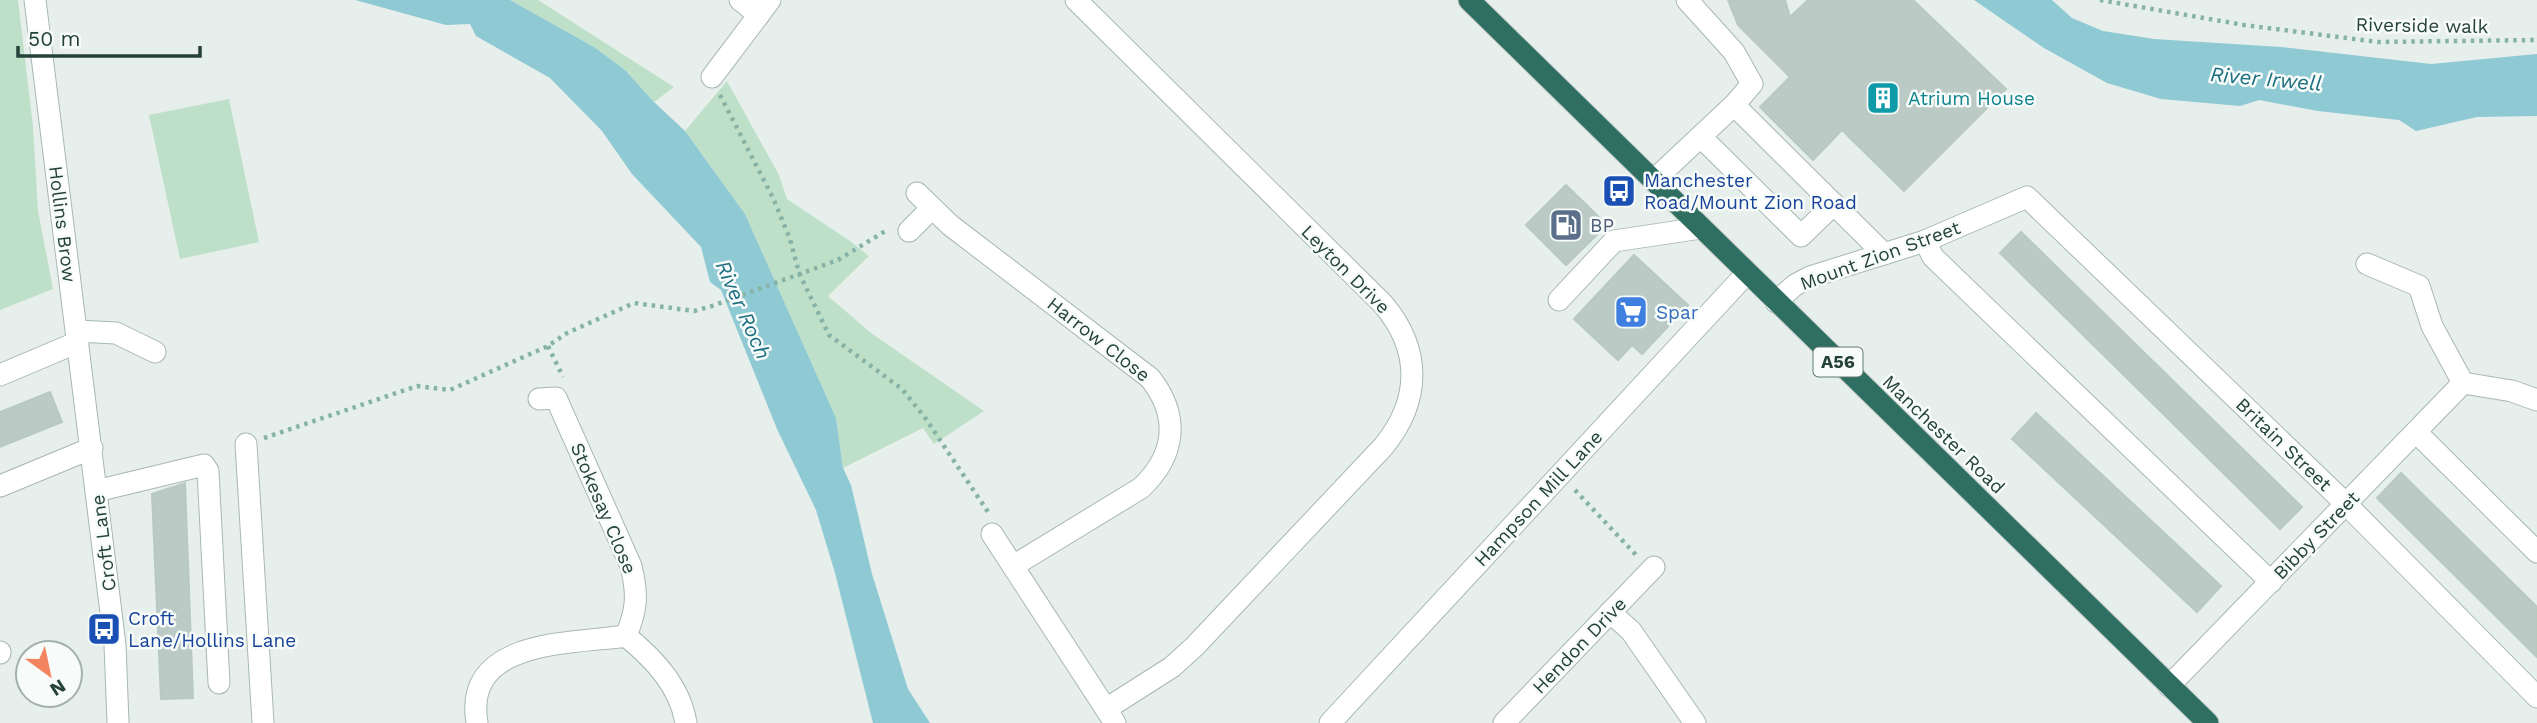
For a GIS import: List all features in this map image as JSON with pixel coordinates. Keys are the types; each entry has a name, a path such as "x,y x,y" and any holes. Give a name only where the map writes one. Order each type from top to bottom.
{"highway":[{"name":"Manchester Road","path":"1469,0 2208,723"}],"street":[{"name":"Hollins Brow","path":"35,0 92,448"},
{"path":"712,76 765,7 740,0"},
{"name":"Leyton Drive","path":"1076,0 1383,304 1402,331 1411,363 1410,398 1404,416 1383,447 1195,646 1111,716"},
{"path":"1653,181 1734,106 1752,84 1734,52 1687,0"},
{"path":"1734,106 1884,254"},
{"path":"1701,137 1801,236 1834,204"},
{"name":"Mount Zion Street","path":"1776,302 1810,277 1925,241 2027,197"},
{"name":"Britain Street","path":"2027,197 2346,504 2537,696"},
{"name":"Harrow Close","path":"909,231 924,200 950,225 1150,378 1165,400 1170,434 1166,455 1151,479 1141,488 1013,566"},
{"path":"1559,300 1614,241 1701,228"},
{"path":"1925,241 1933,257 2271,582"},
{"path":"2367,264 2419,286 2432,326 2463,383 2512,391 2537,400"},
{"name":"Hampson Mill Lane","path":"1330,723 1747,273"},
{"path":"0,374 78,336 116,333 155,352"},
{"name":"Bibby Street","path":"2169,686 2463,383"},
{"name":"Stokesay Close","path":"548,398 631,566 636,589 635,613 626,636"},
{"path":"2416,432 2537,552"},
{"path":"246,444 263,723"},
{"path":"0,486 92,448"},
{"name":"Croft Lane","path":"92,448 115,645 118,723"},
{"path":"96,491 204,465 208,471 219,684"},
{"path":"992,534 1111,716"},
{"name":"Hendon Drive","path":"1504,723 1653,569"},
{"path":"1610,612 1631,632 1695,723"},
{"path":"477,723 477,695 483,679 498,662 519,652 626,636 662,670 673,688 685,723"}],"path":[{"name":"Riverside walk","path":"2100,0 2244,25 2378,42 2537,40"},
{"path":"712,76 773,198 790,239 799,273 829,335 902,389 926,419 999,529 992,534"},
{"path":"246,444 417,386 450,390 548,346 567,333 634,303 694,311 838,260 887,230 909,231"},
{"path":"548,346 564,378 548,398"},
{"path":"1560,474 1653,569"}],"green space":[{"path":"0,0 18,0 33,127 38,211 53,289 0,310"},
{"path":"510,0 538,0 674,87 654,102 625,70 594,47"},
{"path":"727,81 779,175 787,199 869,256 828,296 871,333 984,411 934,444 923,428 843,468 836,418 745,214 685,131"},
{"path":"229,99 259,242 180,259 149,115"}],"water":[{"name":"River Roch","path":"355,0 510,0 594,47 625,70 685,131 745,214 836,418 843,468 851,485 872,574 908,689 930,723 873,723 816,510 777,429 721,290 710,282 701,247 632,174 602,131 550,78 476,36 470,24 446,25"},
{"name":"River Irwell","path":"1974,0 2052,0 2072,18 2103,31 2154,39 2281,47 2431,64 2537,54 2537,116 2477,117 2416,131 2399,120 2318,111 2259,100 2240,106 2161,99 2107,83 2044,48"}],"building":[{"name":"Atrium House","path":"1728,0 1785,0 1790,17 1808,0 1913,0 2006,89 1904,191 1842,130 1813,160 1760,107 1790,77 1738,25"},
{"name":"BP","path":"1566,185 1607,225 1566,265 1526,225"},
{"path":"2021,232 2302,507 2280,529 2000,253"},
{"name":"Spar","path":"1634,255 1688,305 1642,354 1632,345 1618,360 1574,319"},
{"path":"50,392 62,422 0,447 0,412"},
{"path":"2036,413 2221,586 2197,612 2012,439"},
{"path":"2401,473 2537,607 2537,657 2377,498"},
{"path":"185,483 193,698 161,699 152,494"}],"place":[{"name":"Atrium House","path":"1883,98"},
{"name":"Manchester Road/Mount Zion Road","path":"1619,191"},
{"name":"BP","path":"1566,225"},
{"name":"Spar","path":"1631,312"},
{"name":"Croft Lane/Hollins Lane","path":"104,629"}]}
